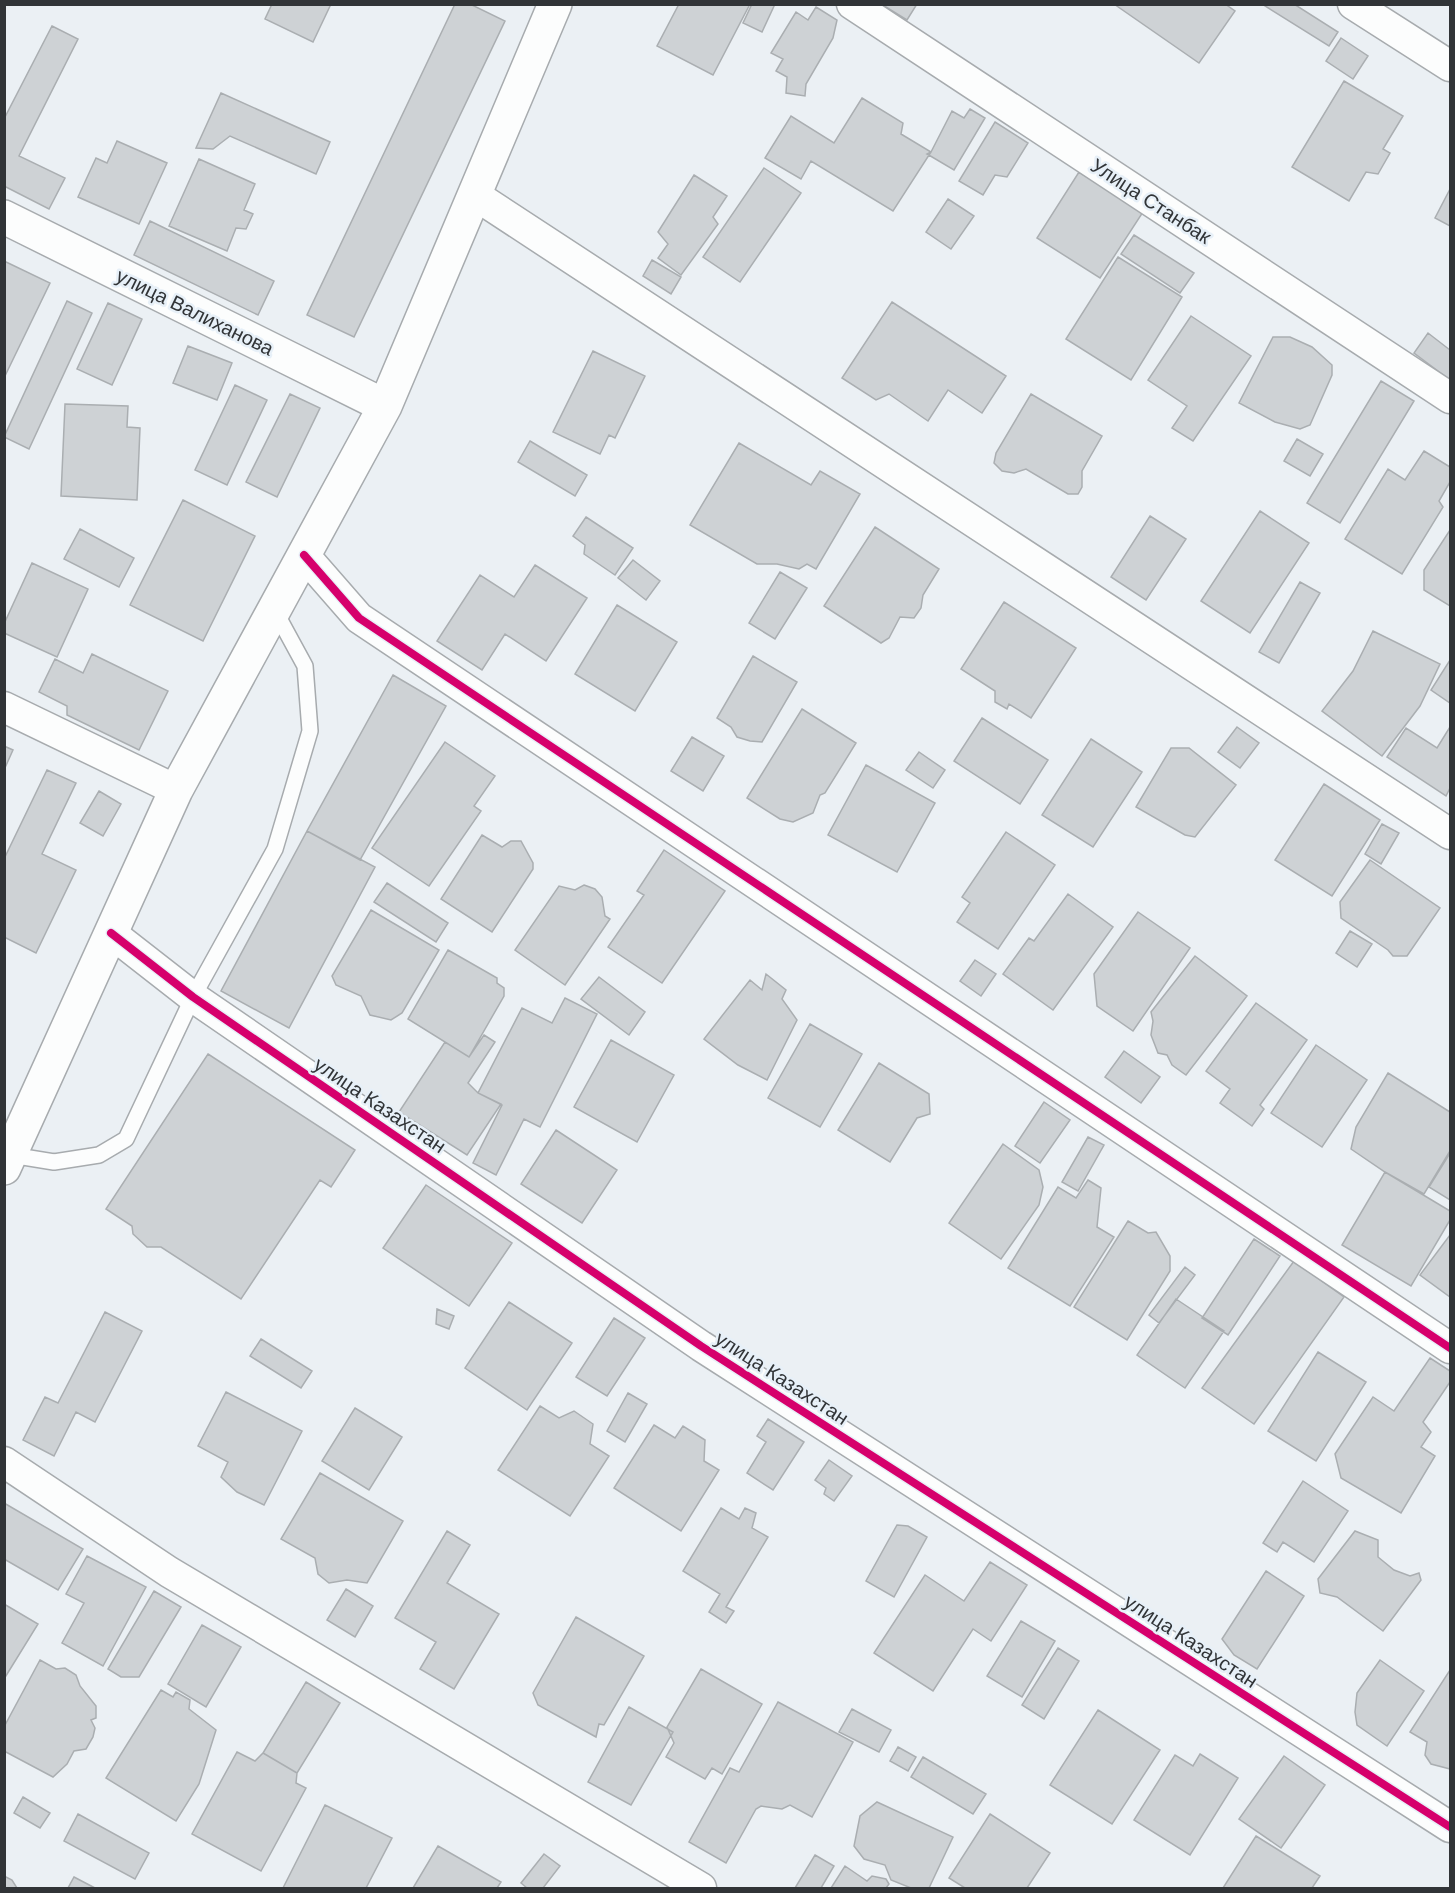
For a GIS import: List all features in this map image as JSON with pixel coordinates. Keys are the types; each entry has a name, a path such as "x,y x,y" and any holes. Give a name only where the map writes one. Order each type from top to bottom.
{"street":[{"path":"8,1161 176,790 386,406 555,4"},
{"name":"Улица Станбак","path":"852,4 1450,398"},
{"path":"1353,4 1450,66"},
{"path":"475,195 1450,834"},
{"name":"улица Валиханова","path":"4,218 386,406"},
{"path":"304,555 359,618 1450,1348"},
{"path":"4,707 176,790"},
{"name":"улица Казахстан","path":"111,933 193,997 701,1346 1450,1827"},
{"path":"4,1462 168,1572 700,1888"}],"lane":[{"path":"8,1161 54,1162 99,1155 126,1139 193,997 275,849 310,731 305,666 274,609"}],"building":[{"path":"272,4 331,4 313,42 265,19"},
{"path":"455,4 470,4 505,21 354,337 307,315"},
{"path":"679,4 750,4 713,75 657,46"},
{"path":"752,4 775,4 762,32 743,23"},
{"path":"881,4 917,4 907,20"},
{"path":"1114,4 1225,4 1235,11 1199,63"},
{"path":"1262,4 1294,4 1338,32 1329,46"},
{"path":"816,7 837,20 833,38 806,84 805,96 786,93 787,77 776,71 783,59 771,53 796,12 808,20"},
{"path":"52,26 78,39 19,156 65,178 49,209 4,186 4,119"},
{"path":"1341,38 1368,56 1353,79 1326,61"},
{"path":"1344,81 1403,116 1383,149 1390,153 1378,174 1366,172 1349,201 1292,167"},
{"path":"221,93 330,142 316,174 230,136 213,149 196,148"},
{"path":"862,98 903,123 901,134 931,152 893,211 811,161 801,179 765,158 791,116 834,143"},
{"path":"970,109 985,118 954,170 927,154 931,152 952,111 964,118"},
{"path":"995,122 1028,143 1007,177 995,175 983,195 959,181"},
{"path":"117,141 167,163 139,224 78,197 96,158 107,163"},
{"path":"199,159 255,184 244,210 253,214 246,229 236,228 227,251 169,226"},
{"path":"764,168 801,193 740,282 703,257"},
{"path":"1079,172 1143,212 1100,278 1037,238"},
{"path":"694,175 727,196 713,217 718,224 681,275 658,258 668,244 658,232"},
{"path":"1450,189 1450,226 1435,218"},
{"path":"948,199 974,216 951,249 926,232"},
{"path":"150,221 274,281 258,315 134,255"},
{"path":"1134,235 1194,273 1180,293 1121,254"},
{"path":"1118,257 1182,297 1131,380 1066,339"},
{"path":"652,260 681,277 671,294 643,276"},
{"path":"4,261 50,283 4,378"},
{"path":"67,301 92,313 29,449 4,437"},
{"path":"892,302 1006,376 982,413 948,390 928,421 889,394 876,400 842,378"},
{"path":"108,303 142,319 112,385 77,369"},
{"path":"1191,316 1251,356 1193,441 1172,428 1187,406 1148,380"},
{"path":"1428,333 1450,350 1450,380 1414,353"},
{"path":"1273,337 1290,337 1312,347 1332,365 1332,375 1310,425 1300,429 1275,422 1239,403"},
{"path":"188,346 232,363 217,400 173,383"},
{"path":"593,351 645,376 615,438 609,435 600,454 553,432"},
{"path":"1381,381 1414,401 1340,523 1307,503"},
{"path":"235,385 267,400 227,485 195,470"},
{"path":"290,394 320,408 277,497 246,482"},
{"path":"1031,394 1102,436 1082,471 1082,487 1078,494 1068,494 1026,469 1014,473 1002,471 994,463 996,453"},
{"path":"65,404 128,406 127,427 140,428 137,500 61,496"},
{"path":"1297,439 1323,454 1310,476 1284,461"},
{"path":"530,441 587,475 575,496 518,462"},
{"path":"739,443 811,485 820,471 860,494 816,569 807,564 799,569 777,564 757,564 690,525"},
{"path":"1424,451 1450,467 1450,482 1439,501 1443,507 1402,574 1345,539 1388,469 1405,480"},
{"path":"183,500 255,536 203,641 130,605"},
{"path":"1260,511 1309,543 1250,633 1201,601"},
{"path":"1150,516 1186,539 1146,600 1111,577"},
{"path":"586,517 633,548 615,575 584,554 585,545 573,536"},
{"path":"875,527 939,569 923,595 921,608 914,618 900,617 889,638 881,643 824,606"},
{"path":"80,529 134,558 119,587 64,559"},
{"path":"1450,530 1450,606 1424,590 1424,570"},
{"path":"633,560 660,581 646,600 618,578"},
{"path":"32,563 88,589 57,657 4,633 4,624"},
{"path":"535,565 587,598 546,661 505,634 482,670 437,641 480,575 514,597"},
{"path":"780,572 807,588 775,639 749,623"},
{"path":"1300,582 1320,593 1279,663 1259,652"},
{"path":"1004,602 1076,648 1031,718 1009,704 1007,709 995,702 995,691 961,669"},
{"path":"617,605 677,642 635,711 575,674"},
{"path":"1373,631 1440,664 1420,706 1382,756 1322,711 1353,671"},
{"path":"92,654 168,691 139,750 67,715 67,706 39,692 55,659 83,673"},
{"path":"753,656 797,682 762,742 737,737 731,727 717,718"},
{"path":"1450,660 1450,703 1431,690"},
{"path":"393,675 446,706 360,860 307,831"},
{"path":"802,709 856,743 825,793 820,795 813,813 793,822 780,819 747,798"},
{"path":"982,718 1048,760 1020,804 954,761"},
{"path":"1237,727 1259,743 1240,768 1218,752"},
{"path":"1450,727 1450,788 1446,796 1387,757 1406,728 1437,748"},
{"path":"692,737 724,756 703,791 671,771"},
{"path":"1091,739 1142,772 1093,847 1042,815"},
{"path":"445,742 495,776 474,806 481,811 429,886 372,848"},
{"path":"4,746 13,750 4,770"},
{"path":"1171,748 1189,748 1236,785 1195,837 1185,835 1136,807"},
{"path":"919,752 945,770 933,788 906,770"},
{"path":"866,765 935,803 897,872 828,835"},
{"path":"47,770 76,783 42,854 76,870 36,953 4,937 4,859"},
{"path":"1324,784 1380,820 1332,896 1275,860"},
{"path":"99,791 121,804 103,836 80,823"},
{"path":"1382,824 1399,833 1381,864 1365,854"},
{"path":"307,831 375,867 289,1028 221,991"},
{"path":"1006,832 1055,865 998,949 957,922 970,903 962,897"},
{"path":"482,835 502,847 511,841 521,841 533,863 533,869 492,932 441,899"},
{"path":"664,850 725,891 662,983 608,947 644,895 637,891"},
{"path":"1370,860 1440,908 1407,956 1393,956 1388,950 1341,918 1340,902"},
{"path":"387,883 448,923 436,942 374,902"},
{"path":"584,885 595,889 602,897 605,916 610,919 565,985 515,950 559,886 575,890"},
{"path":"1068,894 1113,927 1053,1010 1003,974 1029,938 1034,941"},
{"path":"371,910 439,950 402,1013 391,1020 370,1015 361,996 336,985 332,976"},
{"path":"1138,912 1190,948 1133,1031 1097,1006 1094,974"},
{"path":"1350,931 1372,944 1357,967 1336,953"},
{"path":"448,950 497,978 497,983 504,988 504,996 469,1057 408,1019"},
{"path":"1195,956 1247,996 1186,1075 1172,1065 1167,1055 1158,1053 1151,1035 1153,1021 1151,1012"},
{"path":"975,960 996,974 981,996 960,981"},
{"path":"766,974 786,990 782,999 797,1020 767,1080 738,1065 704,1039 750,980 762,990"},
{"path":"599,977 645,1012 629,1035 581,999"},
{"path":"565,998 597,1014 540,1127 524,1119 496,1175 473,1163 502,1105 478,1093 522,1008 552,1023"},
{"path":"1256,1003 1307,1040 1260,1105 1264,1109 1252,1126 1220,1103 1230,1089 1206,1071"},
{"path":"810,1024 862,1054 820,1127 768,1098"},
{"path":"484,1035 495,1042 468,1083 478,1093 501,1104 467,1155 399,1112 445,1042 469,1057"},
{"path":"611,1040 674,1075 637,1142 574,1107"},
{"path":"1316,1045 1367,1080 1322,1147 1271,1113"},
{"path":"1124,1051 1160,1077 1141,1103 1105,1077"},
{"path":"208,1054 355,1150 331,1187 320,1180 241,1299 161,1247 147,1247 133,1234 132,1226 106,1209"},
{"path":"879,1063 929,1094 930,1114 917,1118 890,1162 838,1130"},
{"path":"1388,1073 1450,1112 1450,1151 1424,1194 1351,1149 1356,1127"},
{"path":"1044,1102 1070,1120 1040,1163 1015,1146"},
{"path":"556,1130 617,1170 582,1223 521,1184"},
{"path":"1088,1137 1104,1145 1078,1191 1062,1182"},
{"path":"1003,1144 1039,1170 1043,1187 1039,1205 1001,1259 949,1223"},
{"path":"1450,1153 1450,1200 1429,1187"},
{"path":"1385,1172 1450,1211 1450,1220 1411,1286 1342,1245"},
{"path":"1088,1180 1101,1188 1097,1227 1114,1237 1070,1306 1008,1268 1058,1187 1076,1198"},
{"path":"426,1185 512,1243 469,1306 383,1248"},
{"path":"1128,1221 1148,1233 1156,1232 1170,1256 1170,1271 1127,1340 1074,1307"},
{"path":"1450,1235 1450,1297 1420,1275"},
{"path":"1254,1239 1280,1256 1228,1335 1202,1318"},
{"path":"1294,1261 1344,1297 1254,1424 1202,1388"},
{"path":"1185,1267 1195,1275 1159,1323 1149,1315"},
{"path":"1176,1299 1224,1331 1185,1388 1137,1355"},
{"path":"509,1302 572,1343 527,1410 465,1368"},
{"path":"437,1309 454,1316 449,1329 436,1324"},
{"path":"105,1312 142,1331 95,1422 76,1412 54,1456 23,1440 45,1397 58,1403"},
{"path":"614,1318 645,1338 607,1396 576,1377"},
{"path":"261,1339 312,1371 301,1388 250,1356"},
{"path":"1318,1352 1366,1382 1316,1461 1268,1431"},
{"path":"1430,1358 1450,1371 1450,1382 1423,1422 1431,1432 1421,1447 1435,1456 1401,1513 1341,1478 1335,1454 1373,1397 1394,1411"},
{"path":"226,1392 302,1431 264,1505 237,1492 221,1477 228,1462 198,1446"},
{"path":"628,1393 647,1404 625,1442 607,1431"},
{"path":"540,1406 559,1418 574,1411 593,1424 590,1444 609,1456 570,1516 498,1470"},
{"path":"355,1408 402,1437 369,1490 322,1461"},
{"path":"768,1419 804,1442 773,1490 747,1473 766,1442 757,1436"},
{"path":"654,1425 675,1438 683,1426 705,1440 704,1461 719,1470 681,1531 614,1488"},
{"path":"829,1460 852,1476 834,1501 824,1494 826,1488 815,1480"},
{"path":"320,1473 403,1521 367,1583 347,1580 329,1583 318,1574 315,1558 281,1539"},
{"path":"1303,1481 1348,1511 1314,1562 1283,1542 1277,1552 1263,1543"},
{"path":"4,1503 83,1549 58,1590 4,1559"},
{"path":"721,1508 739,1519 745,1508 756,1513 752,1528 768,1537 726,1607 734,1611 726,1623 709,1612 720,1594 683,1571"},
{"path":"897,1525 908,1526 927,1537 894,1597 866,1581"},
{"path":"447,1531 470,1545 447,1583 499,1614 454,1689 420,1669 436,1642 395,1618"},
{"path":"1355,1531 1378,1540 1378,1557 1394,1570 1410,1576 1419,1573 1421,1580 1383,1631 1337,1597 1320,1593 1318,1579"},
{"path":"87,1556 146,1587 103,1666 62,1643 84,1603 66,1594"},
{"path":"990,1562 1027,1585 991,1641 973,1629 933,1691 874,1653 925,1575 964,1601"},
{"path":"1266,1571 1304,1596 1257,1669 1234,1655 1222,1639"},
{"path":"346,1589 373,1606 355,1637 327,1620"},
{"path":"154,1591 181,1607 139,1677 121,1677 108,1669"},
{"path":"4,1604 38,1624 4,1679"},
{"path":"576,1617 644,1656 604,1725 599,1724 596,1737 538,1705 533,1693"},
{"path":"1021,1621 1055,1641 1022,1697 987,1676"},
{"path":"202,1625 241,1647 206,1707 168,1684"},
{"path":"1058,1648 1079,1661 1044,1719 1022,1705"},
{"path":"40,1660 56,1669 65,1668 76,1675 80,1686 96,1706 96,1718 91,1720 95,1728 93,1737 86,1749 74,1751 67,1764 53,1777 4,1751 4,1727"},
{"path":"1380,1660 1424,1691 1387,1746 1357,1725 1355,1712 1357,1693"},
{"path":"701,1669 762,1704 722,1774 712,1768 705,1779 666,1757 674,1743 667,1727"},
{"path":"1450,1670 1450,1769 1431,1764 1425,1755 1427,1742 1410,1732"},
{"path":"306,1682 340,1703 297,1773 263,1753"},
{"path":"161,1690 173,1697 176,1692 190,1700 189,1709 216,1730 199,1784 176,1821 106,1778"},
{"path":"778,1702 853,1742 812,1817 790,1805 782,1809 761,1806 756,1809 726,1863 689,1842 730,1768 739,1772"},
{"path":"629,1707 673,1732 631,1805 588,1782"},
{"path":"852,1709 891,1730 879,1752 839,1732"},
{"path":"1098,1710 1160,1750 1112,1824 1050,1785"},
{"path":"898,1747 916,1757 908,1771 890,1761"},
{"path":"237,1752 255,1761 263,1753 297,1773 296,1783 306,1788 261,1871 192,1834"},
{"path":"1200,1754 1238,1778 1190,1855 1134,1820 1175,1755 1193,1766"},
{"path":"1284,1756 1325,1785 1281,1848 1239,1819"},
{"path":"923,1757 986,1794 973,1814 911,1777"},
{"path":"23,1797 50,1813 40,1828 14,1813"},
{"path":"877,1802 953,1837 929,1888 911,1888 891,1880 885,1865 864,1859 854,1846 860,1816"},
{"path":"325,1805 392,1838 366,1888 283,1888"},
{"path":"78,1814 149,1853 135,1879 64,1841"},
{"path":"990,1814 1050,1853 1027,1888 965,1888 949,1878"},
{"path":"1256,1836 1320,1876 1312,1888 1223,1888"},
{"path":"438,1846 501,1882 497,1888 413,1888"},
{"path":"544,1854 560,1866 543,1888 527,1888 521,1883"},
{"path":"815,1855 834,1866 821,1888 795,1888"},
{"path":"845,1866 867,1881 872,1876 886,1879 889,1884 886,1888 831,1888"},
{"path":"4,1876 12,1880 17,1888 4,1888"},
{"path":"74,1877 95,1888 68,1888"}],"cycle path":[{"path":"304,555 359,618 1450,1348"},
{"path":"111,933 193,997 701,1346 1450,1827"}]}
